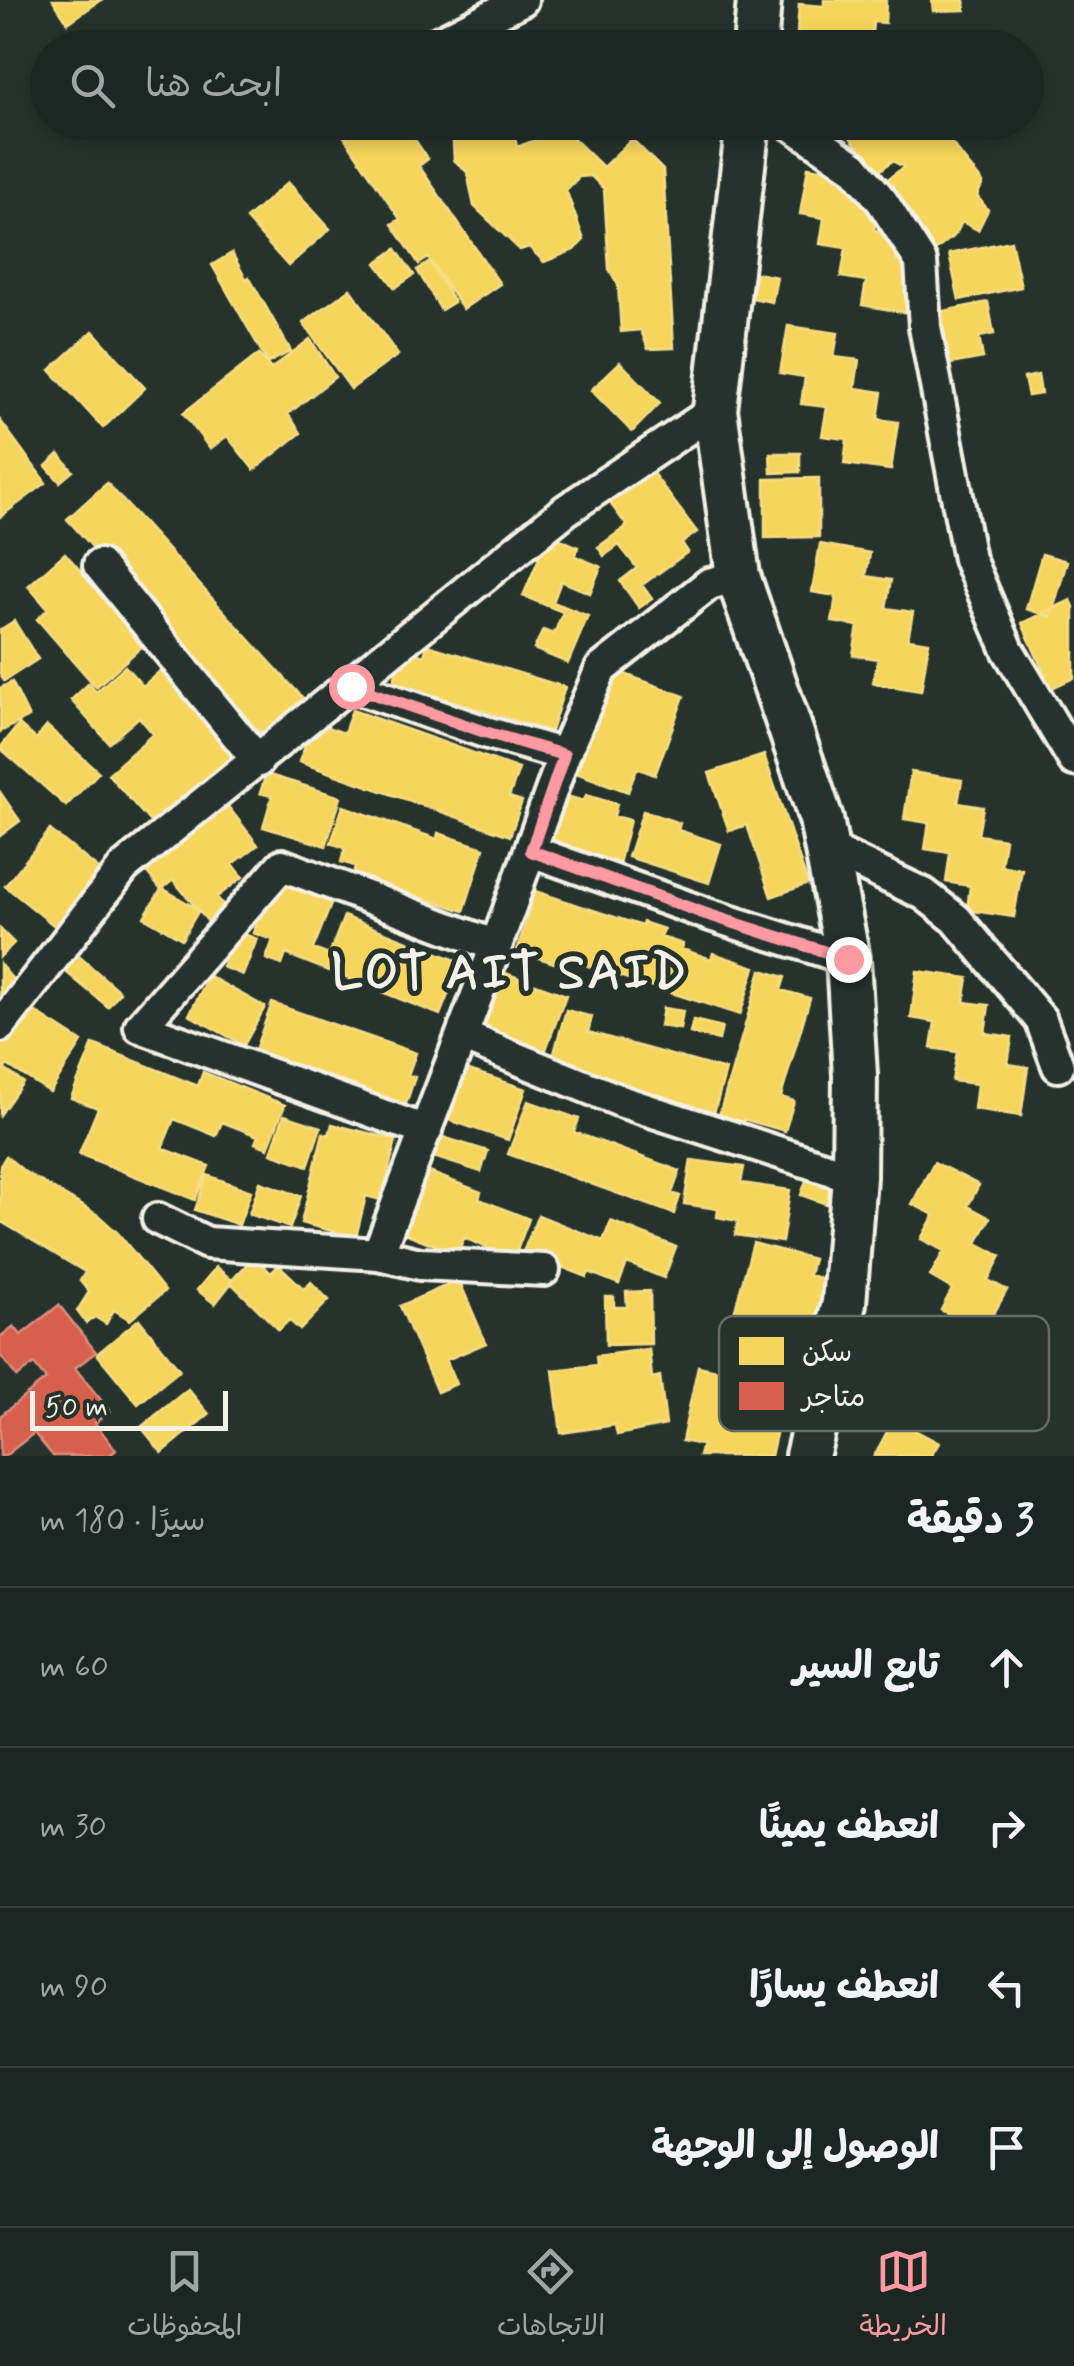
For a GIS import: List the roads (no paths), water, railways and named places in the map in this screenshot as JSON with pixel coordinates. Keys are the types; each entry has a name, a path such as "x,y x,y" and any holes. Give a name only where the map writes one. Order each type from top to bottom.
{"street":[{"path":"463,30 522,0"},
{"path":"756,30 759,0"},
{"path":"746,140 715,410 738,576 821,819 848,959 856,1075 854,1177 841,1316"},
{"path":"815,140 854,166 921,262 925,327 969,559 1008,650 1074,760"},
{"path":"0,1026 124,867 566,510 715,410"},
{"path":"99,565 258,761"},
{"path":"378,1254 564,755 601,670 709,584 738,576"},
{"path":"351,686 564,755"},
{"path":"826,848 924,894 956,919 1041,1020 1058,1066"},
{"path":"531,851 706,914 848,959"},
{"path":"426,1131 140,1027 282,865 496,946"},
{"path":"462,1036 623,1102 854,1177"},
{"path":"158,1219 208,1243 378,1254 420,1264 544,1270"},
{"path":"808,1456 814,1431"}],"district":[{"name":"LOT AIT SAID","path":"510,970"}]}
